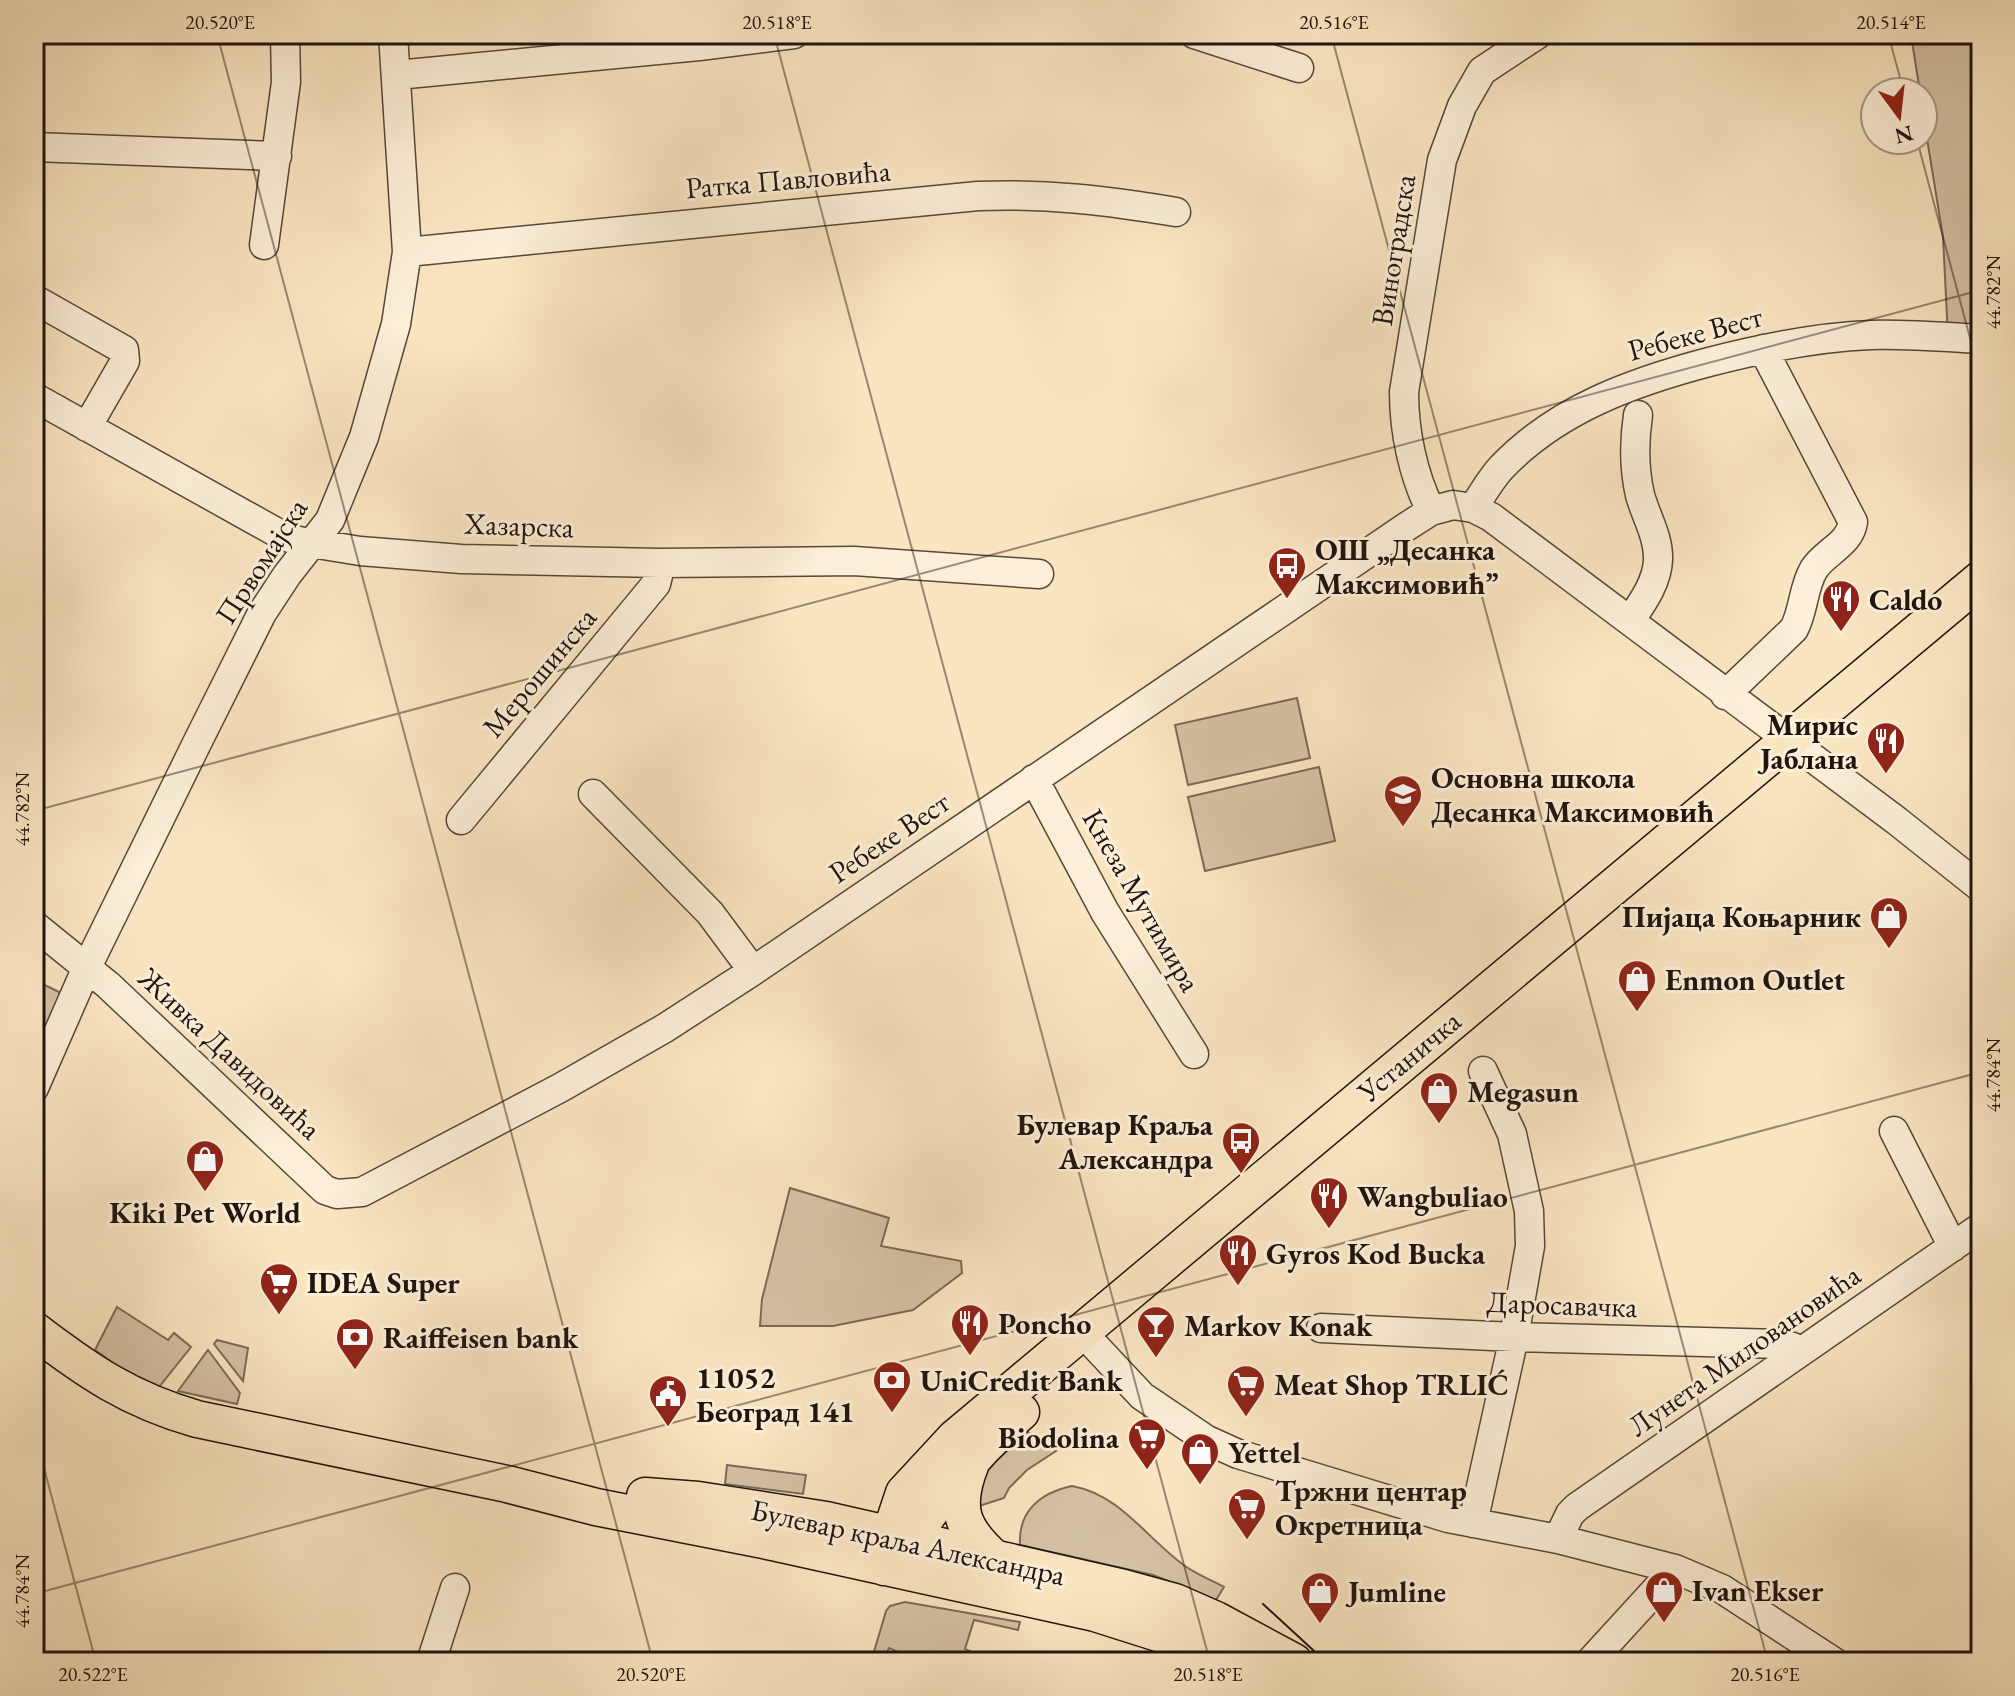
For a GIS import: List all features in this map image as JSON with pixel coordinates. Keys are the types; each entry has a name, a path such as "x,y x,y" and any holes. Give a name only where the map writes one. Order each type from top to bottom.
{"main road":[{"name":"Устаничка","path":"895,1553 904,1493 955,1438 1089,1340 1539,975 1799,747 1981,579"},
{"name":"Устаничка","path":"1799,747 1981,610"},
{"name":"Булевар краља Александра","path":"34,1330 113,1386 162,1409 232,1427 507,1484 596,1507 895,1553 996,1560 1083,1578 1175,1602 1242,1633 1294,1662"},
{"name":"Устаничка","path":"895,1553 973,1458 1089,1340"},
{"path":"973,1458 962,1489 963,1518 971,1536 996,1560"},
{"name":"Булевар краља Александра","path":"507,1484 698,1500 826,1520 895,1553 1199,1646 1238,1662"},
{"path":"826,1520 861,1513 904,1493"}],"street":[{"path":"264,245 286,82 285,34"},
{"name":"Првомајска","path":"34,1088 87,967 262,613 330,520 364,437 396,324 407,252 393,34"},
{"path":"397,75 794,34"},
{"path":"1194,34 1235,41 1299,68"},
{"path":"1482,71 1493,34"},
{"name":"Виноградска","path":"1431,511 1420,489 1415,469 1404,392 1442,160 1462,106 1482,71 1538,34"},
{"path":"34,147 277,156"},
{"name":"Ратка Павловића","path":"407,252 978,196 1058,196 1176,212"},
{"path":"34,299 124,350 125,361 87,427"},
{"name":"Ребеке Вест","path":"325,1190 351,1195 374,1187 665,1028 1431,511 1453,505 1473,508 1513,456 1541,433 1586,405 1635,382 1811,340 1873,335 1981,339"},
{"path":"1725,695 1794,629 1813,571 1846,539 1853,522 1763,349"},
{"name":"Хазарска","path":"34,397 283,536 312,544 461,559 661,563 854,561 1039,574"},
{"path":"1630,621 1649,589 1658,560 1656,541 1636,470 1638,415"},
{"path":"1473,508 1514,534 1725,695 1799,747 1981,888"},
{"name":"Мерошинска","path":"461,820 656,584 661,563"},
{"name":"Кнеза Мутимира","path":"1034,779 1105,912 1194,1054"},
{"path":"593,794 710,913 753,971"},
{"name":"Живка Давидовића","path":"34,925 87,967 325,1190"},
{"path":"1473,1523 1528,1266 1530,1220 1512,1134 1483,1071"},
{"path":"1894,1131 1953,1247"},
{"name":"Лунета Миловановића","path":"1558,1539 1570,1514 1577,1507 1981,1227"},
{"name":"Даросавачка","path":"1321,1328 1782,1344 1793,1347 1798,1353"},
{"path":"1089,1340 1142,1396 1207,1440 1238,1454 1406,1507 1558,1539 1675,1569 1722,1589 1834,1662"},
{"path":"1590,1662 1675,1569"},
{"path":"431,1662 455,1588"}],"shaded area":[{"path":"1914,34 1981,34 1981,336 1948,337 1943,237 1930,156 1939,156 1939,76 1917,76 1912,41"},
{"path":"1297,698 1310,758 1188,785 1175,725"},
{"path":"1319,767 1335,841 1205,871 1188,797"},
{"path":"34,980 59,992 59,1004 34,1058"},
{"path":"790,1188 889,1218 881,1246 961,1261 962,1273 913,1310 833,1326 760,1326 762,1299"},
{"path":"117,1307 168,1340 174,1333 191,1347 159,1387 125,1372 95,1350"},
{"path":"217,1340 248,1348 243,1381 214,1344"},
{"path":"208,1350 240,1393 237,1404 178,1391"},
{"path":"1028,1432 1056,1451 1027,1470 1009,1488 1004,1498 976,1507 979,1480"},
{"path":"727,1465 806,1475 803,1494 725,1484"},
{"path":"1072,1486 1105,1498 1185,1566 1224,1587 1216,1600 1153,1575 1020,1545 1023,1522 1033,1505 1050,1493"},
{"path":"905,1602 1020,1622 1018,1630 974,1620 965,1649 995,1662 921,1662 889,1648 883,1662 871,1662 886,1611 890,1606"}],"tram line":[{"path":"1263,1604 1326,1662"}],"place":[{"name":"ОШ „Десанка Максимовић”","path":"1287,600"},
{"name":"Caldo","path":"1841,633"},
{"name":"Мирис Јаблана","path":"1886,775"},
{"name":"Основна школа Десанка Максимовић","path":"1403,828"},
{"name":"Пијаца Коњарник","path":"1889,950"},
{"name":"Enmon Outlet","path":"1637,1013"},
{"name":"Megasun","path":"1439,1125"},
{"name":"Булевар Краља Александра","path":"1241,1175"},
{"name":"Kiki Pet World","path":"205,1193"},
{"name":"Wangbuliao","path":"1329,1230"},
{"name":"Gyros Kod Bucka","path":"1238,1287"},
{"name":"IDEA Super","path":"279,1316"},
{"name":"Poncho","path":"970,1357"},
{"name":"Markov Konak","path":"1156,1359"},
{"name":"Raiffeisen bank","path":"355,1371"},
{"name":"UniCredit Bank","path":"892,1414"},
{"name":"Meat Shop TRLIĆ","path":"1246,1418"},
{"name":"11052 Београд 141","path":"668,1428"},
{"name":"Biodolina","path":"1147,1471"},
{"name":"Yettel","path":"1200,1486"},
{"name":"Тржни центар Окретница","path":"1247,1541"},
{"name":"Ivan Ekser","path":"1664,1624"},
{"name":"Jumline","path":"1320,1625"}]}
